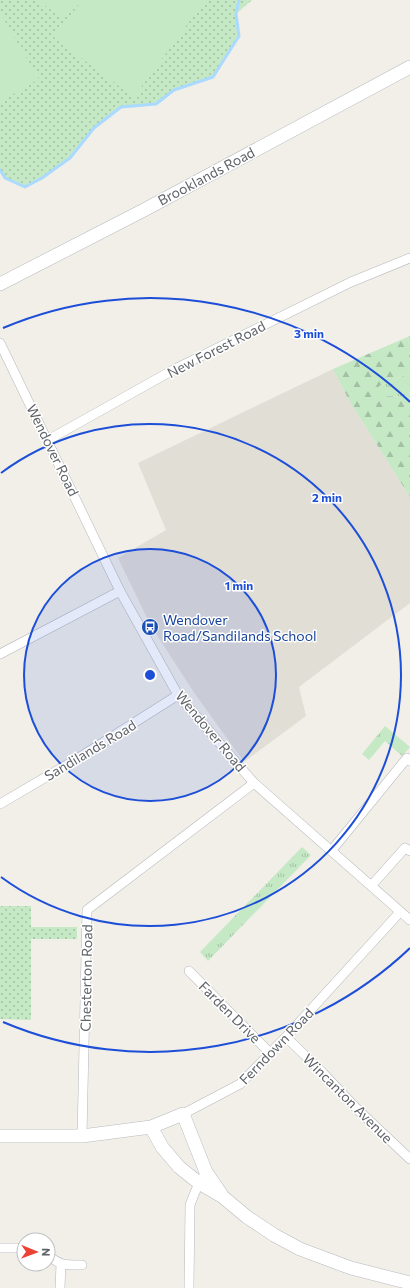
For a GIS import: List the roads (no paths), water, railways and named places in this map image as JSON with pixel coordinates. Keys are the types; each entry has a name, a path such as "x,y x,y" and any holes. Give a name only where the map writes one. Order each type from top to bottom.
{"main road":[{"name":"Brooklands Road","path":"0,284 144,210 410,67"},
{"name":"Ferndown Road","path":"0,1136 82,1136 151,1127 183,1114"},
{"path":"183,1114 203,1177"},
{"path":"151,1127 162,1147 179,1167 203,1177 223,1197 274,1235 300,1249 351,1268 410,1283"}],"street":[{"name":"New Forest Road","path":"48,440 173,370 351,282 410,258"},
{"name":"Wendover Road","path":"0,343 120,591 178,695 254,782 410,920"},
{"path":"0,654 120,591"},
{"name":"Sandilands Road","path":"0,804 80,757 178,695"},
{"path":"332,850 409,758"},
{"name":"Chesterton Road","path":"82,1136 87,910 254,782"},
{"path":"371,886 405,848 410,852"},
{"name":"Ferndown Road","path":"183,1114 240,1084 286,1037 400,912"},
{"name":"Farden Drive","path":"189,971 270,1053"},
{"name":"Wincanton Avenue","path":"286,1037 324,1072 356,1108 410,1159"},
{"path":"189,1288 190,1205 203,1177"},
{"path":"0,1248 16,1248"},
{"path":"56,1262 61,1264 82,1265"},
{"path":"60,1288 61,1264"}],"waterway":[{"path":"0,170 5,178 25,187 42,178 70,158 94,128 121,107 156,104 174,90 213,77 239,36 236,14 239,0"}],"place":[{"name":"Wendover Road/Sandilands School","path":"150,627"}]}
